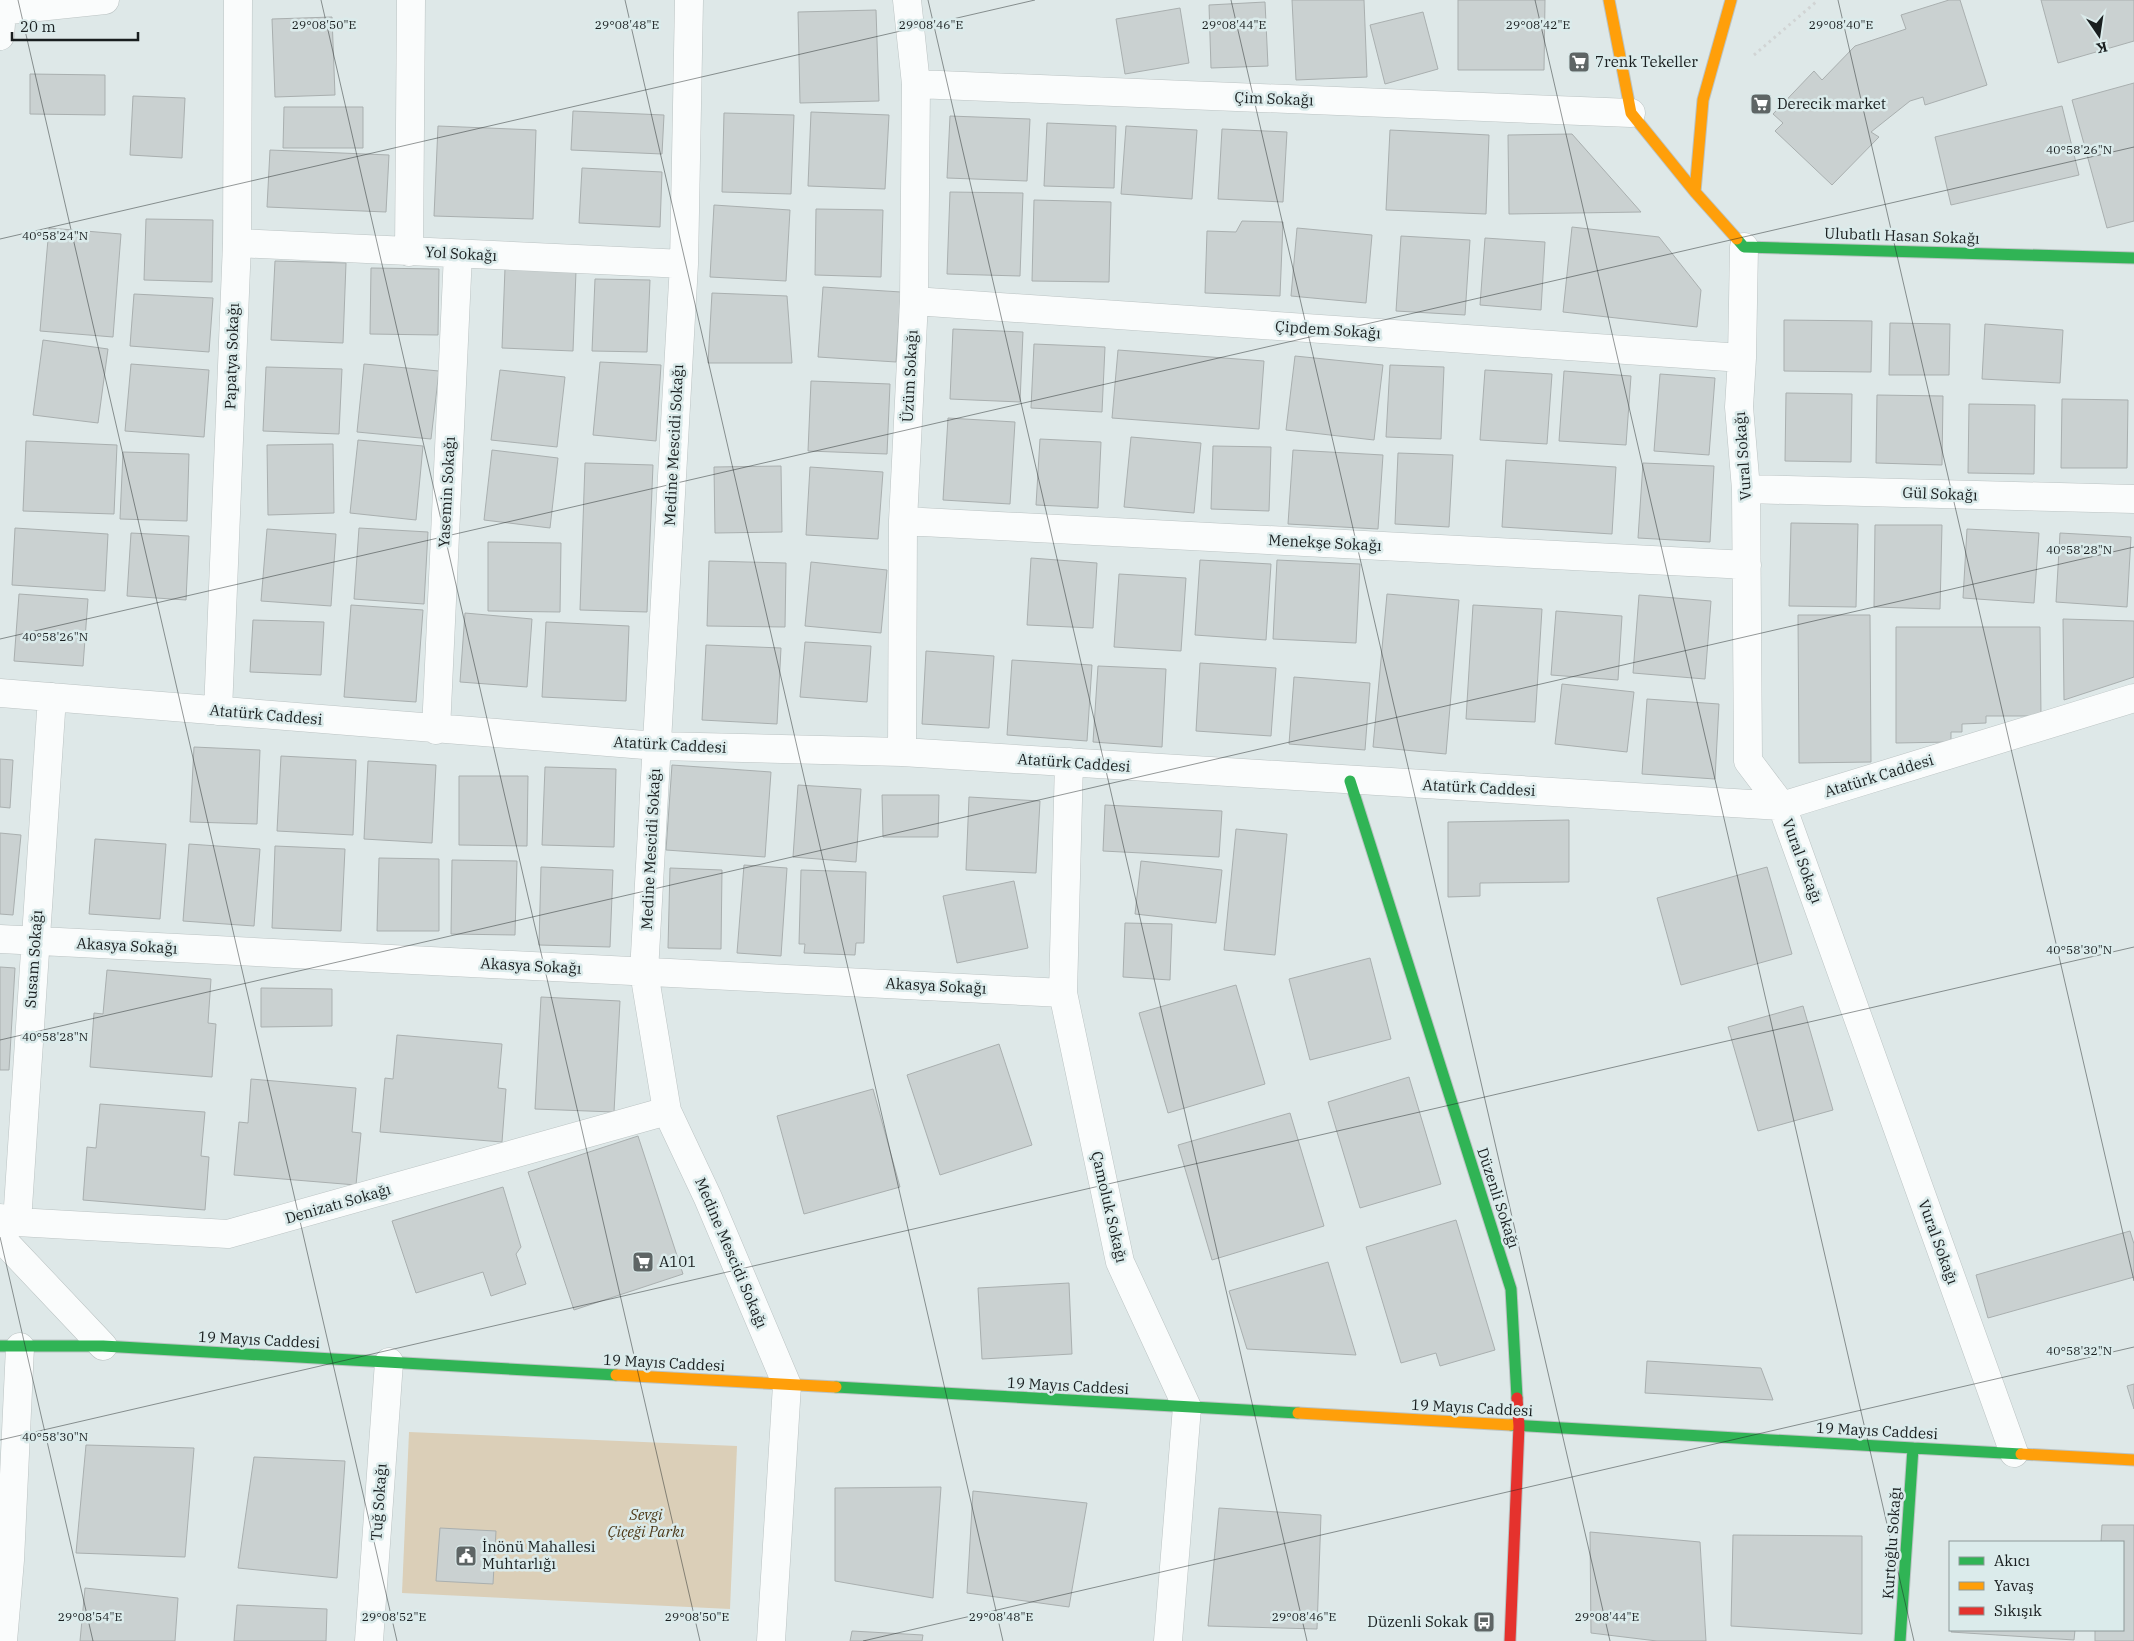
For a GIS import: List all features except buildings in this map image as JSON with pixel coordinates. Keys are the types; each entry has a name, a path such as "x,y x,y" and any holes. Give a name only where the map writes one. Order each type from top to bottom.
{"street":[{"path":"1,19 105,0"},
{"name":"Papatya Sokağı","path":"218,712 237,243 238,0"},
{"path":"409,252 411,0"},
{"name":"Medine Mescidi Sokağı","path":"690,0 684,264 644,972 667,1111 708,1198 787,1385 771,1641"},
{"name":"Üzüm Sokağı","path":"902,752 902,521 914,302 916,84 908,0"},
{"path":"1609,0 1631,113 1695,192 1744,247"},
{"path":"1695,192 1703,100 1710,70 1736,2"},
{"name":"Çim Sokağı","path":"916,84 1631,113"},
{"name":"Yol Sokağı","path":"237,243 684,264"},
{"name":"Ulubatlı Hasan Sokağı","path":"1744,247 2134,258"},
{"name":"Vural Sokağı","path":"1744,247 1739,407 1746,489 1748,761 1782,806 2014,1453"},
{"name":"Yasemin Sokağı","path":"436,730 458,254"},
{"name":"Çipdem Sokağı","path":"914,302 1742,358"},
{"name":"Gül Sokağı","path":"1746,489 2134,499"},
{"name":"Menekşe Sokağı","path":"902,521 1746,565"},
{"name":"Atatürk Caddesi","path":"0,694 657,746 902,752 1350,781 1782,806 2134,698"},
{"name":"Susam Sokağı","path":"6,1226 36,941 52,697"},
{"name":"Çamoluk Sokağı","path":"1069,762 1063,993 1120,1262 1187,1407 1168,1641"},
{"name":"Düzenli Sokağı","path":"1350,781 1511,1289 1519,1426 1510,1641"},
{"name":"Akasya Sokağı","path":"0,939 1063,993"},
{"name":"Denizatı Sokağı","path":"6,1226 228,1234 667,1111"},
{"path":"6,1226 103,1346"},
{"path":"3,1641 10,1560 10,1346"},
{"name":"19 Mayıs Caddesi","path":"10,1346 103,1346 2134,1460"},
{"name":"Tuğ Sokağı","path":"369,1641 389,1362"},
{"name":"Kurtoğlu Sokağı","path":"1900,1641 1913,1448"}],"path":[{"path":"1752,57 1816,2 1815,0"}],"green space":[{"name":"Sevgi Çiçeği Parkı","path":"409,1432 737,1446 730,1609 402,1593"}],"traffic: fast":[{"path":"1737,239 1744,247 2134,258"},
{"path":"1350,781 1511,1289 1517,1398"},
{"path":"0,1346 103,1346 616,1375"},
{"path":"836,1387 1298,1413"},
{"path":"1511,1425 1913,1448"},
{"path":"1900,1641 1913,1448 2021,1454"}],"traffic: slow":[{"path":"1609,0 1631,113 1695,192 1737,239"},
{"path":"1695,192 1703,100 1731,0"},
{"path":"616,1375 836,1387"},
{"path":"1298,1413 1511,1425"},
{"path":"2021,1454 2134,1460"}],"traffic: jam":[{"path":"1510,1641 1519,1426 1517,1398"}],"place":[{"name":"7renk Tekeller","path":"1579,62"},
{"name":"Derecik market","path":"1761,104"},
{"name":"A101","path":"643,1262"},
{"name":"İnönü Mahallesi Muhtarlığı","path":"466,1556"},
{"name":"Düzenli Sokak","path":"1484,1622"}]}
